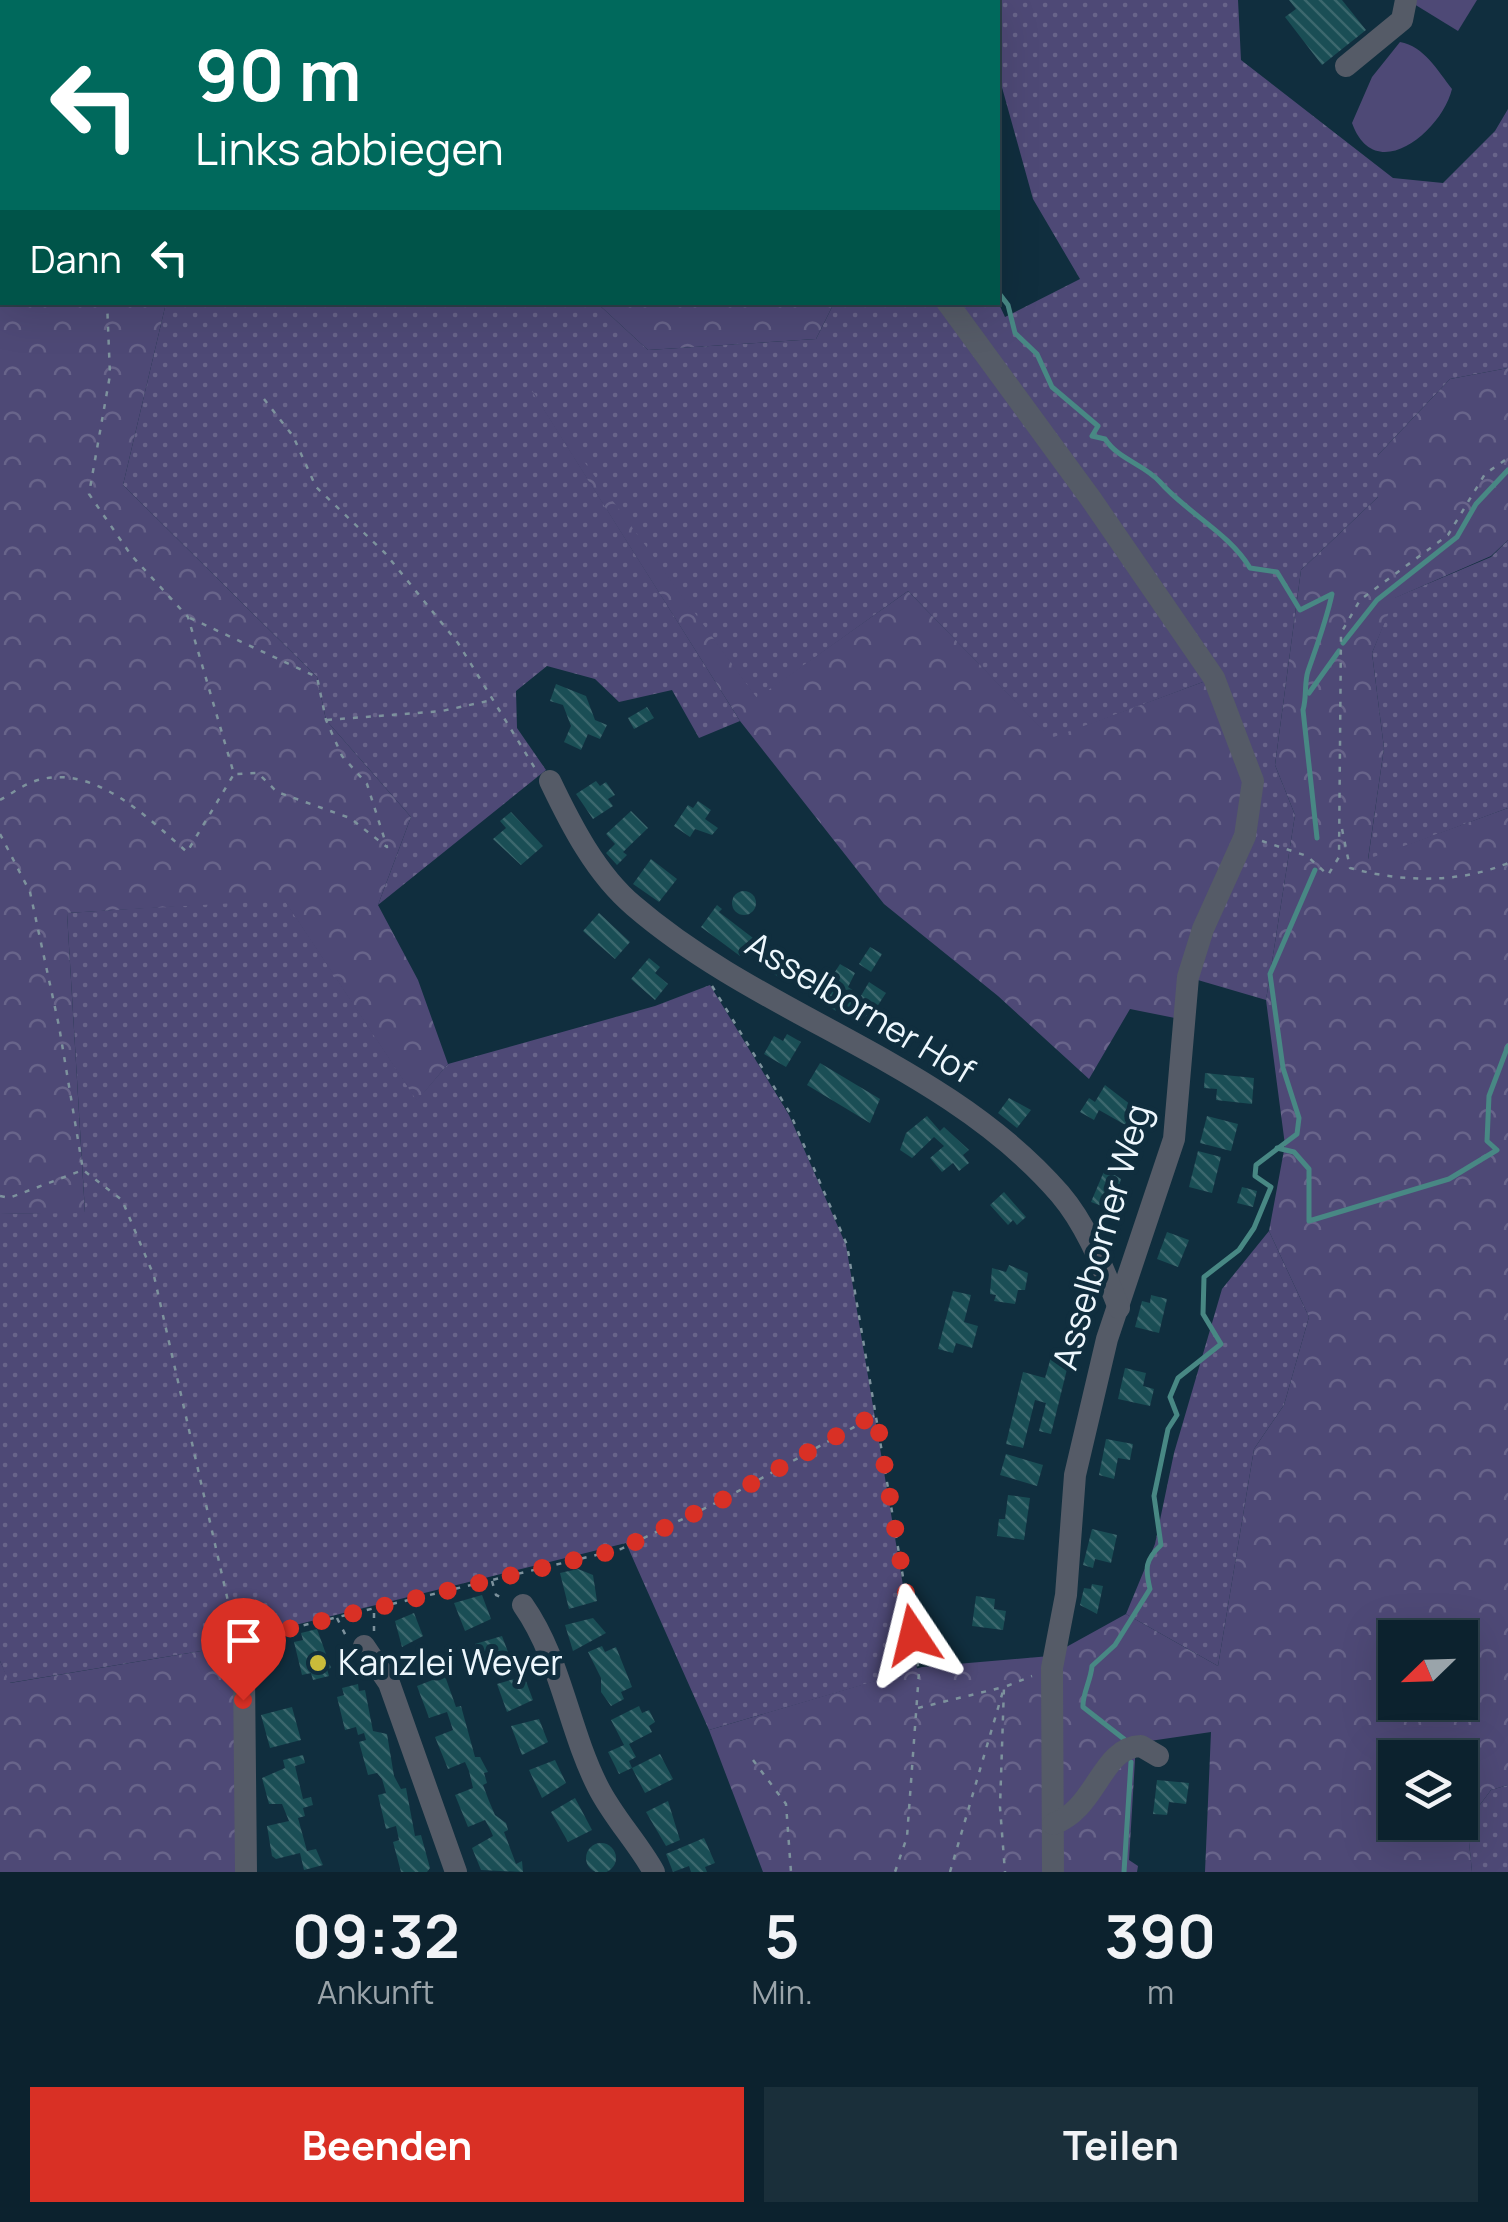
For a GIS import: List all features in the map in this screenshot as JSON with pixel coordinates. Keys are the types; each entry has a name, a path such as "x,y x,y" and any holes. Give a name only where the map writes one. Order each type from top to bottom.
{"street":[{"path":"1346,66 1402,20 1406,0"},
{"name":"Asselborner Weg","path":"949,305 1091,498 1214,678 1253,781 1245,836 1203,929 1188,977 1174,1140 1102,1356 1074,1475 1066,1595 1052,1668 1053,1872"},
{"name":"Asselborner Hof","path":"550,781 598,866 632,905 690,947 847,1037 992,1130 1022,1154 1062,1197 1092,1242 1119,1308"},
{"path":"524,1605 542,1632 566,1713 598,1789 654,1872"},
{"path":"364,1646 390,1683 456,1872"},
{"path":"244,1675 246,1872"},
{"path":"1053,1824 1084,1806 1109,1763 1123,1752 1141,1746 1158,1756"}],"path":[{"path":"107,305 110,375 89,494 130,556 188,617 317,677 326,720 342,756 367,784 387,847 350,818 277,792 258,773 234,774"},
{"path":"264,400 292,436 316,487 385,553 425,600 458,643 532,767 550,781"},
{"path":"1245,836 1307,856 1328,875 1339,856 1341,632 1360,600 1448,536 1486,474 1508,458"},
{"path":"0,800 37,780 80,780 132,804 187,852 234,774 188,617"},
{"path":"326,720 442,711 490,701"},
{"path":"1340,823 1350,868 1394,880 1448,876 1508,863"},
{"path":"0,834 30,892 59,1026 83,1170 122,1200 154,1276 244,1675"},
{"path":"718,995 790,1113 847,1245 919,1672 906,1838 895,1872"},
{"path":"0,1196 10,1198 83,1170"},
{"path":"244,1675 263,1635 621,1549 724,1499 876,1414"},
{"path":"491,1579 496,1596 524,1605"},
{"path":"916,1708 1004,1687 1052,1668"},
{"path":"950,1872 1004,1687"},
{"path":"1004,1687 1000,1807 1005,1872"},
{"path":"752,1760 786,1804 791,1872"}],"green space":[{"path":"1000,0 1238,0 1241,60 1393,178 1443,183 1495,131 1508,109 1508,368 1450,379 1378,455 1378,497 1301,570 1275,765 1295,815 1266,1000 1191,978 1217,676 957,305 999,305 1005,317 1080,279 1033,199 1000,80"},
{"path":"1416,0 1477,0 1458,31 1414,4"},
{"path":"1400,42 1423,54 1452,89 1446,105 1422,135 1407,146 1376,151 1362,142 1352,123 1372,77"},
{"path":"0,305 166,305 123,485 317,677 326,720 411,817 378,905 418,980 448,1064 417,1101 284,900 67,913 85,1213 0,1214"},
{"path":"166,305 599,305 648,350 816,339 833,305 937,305 1211,679 1051,739 908,591 757,699 540,403 740,721 699,738 672,690 619,702 595,679 547,666 516,691 517,728 546,770 378,905 411,817 326,720 317,677 123,485"},
{"path":"599,305 833,305 816,339 648,350"},
{"path":"1508,368 1508,540 1491,556 1395,598 1372,653 1384,748 1368,859 1508,808 1508,1785 1491,1790 1478,1807 1478,1740 1378,1740 1378,1840 1469,1840 1472,1872 1205,1872 1211,1732 1136,1743 1129,1860 1138,1866 1137,1872 763,1872 709,1730 922,1667 1050,1656 1126,1614 1218,1666 1254,1449 1284,1405 1309,1317 1269,1231 1285,1145 1266,1000 1295,815 1275,765 1301,570 1378,497 1378,455 1450,379"},
{"path":"528,385 757,698 908,591 1051,738 1211,679 1250,780 1180,1019 1130,1009 1089,1079 998,996 884,904 740,721"},
{"path":"1508,540 1508,808 1368,860 1384,748 1372,653 1394,598 1491,557"},
{"path":"284,899 417,1100 448,1064 655,1006 710,985 789,1115 846,1245 917,1669 709,1730 626,1543 263,1633 260,1638 225,1647 9,1683 0,1661 0,1214 85,1212 67,913"},
{"path":"1269,1231 1309,1317 1284,1405 1254,1449 1218,1666 1126,1614 1155,1544 1174,1453 1222,1289"},
{"path":"225,1647 240,1724 250,1872 0,1872 0,1661 10,1683"},
{"path":"1508,1785 1508,1872 1472,1872 1469,1840 1478,1840 1478,1807 1491,1790"}],"building":[{"path":"1289,0 1342,0 1366,30 1322,65 1285,17 1296,9"},
{"path":"556,684 586,696 595,720 607,725 600,739 588,734 581,750 564,742 571,726 563,705 550,701"},
{"path":"647,707 654,718 634,729 628,718"},
{"path":"596,781 600,786 606,782 615,795 608,799 613,806 593,819 576,794"},
{"path":"698,801 711,810 705,819 718,828 712,835 695,829 690,837 674,826 688,805 693,808"},
{"path":"631,811 648,828 623,852 627,855 617,865 606,853 615,844 606,834"},
{"path":"511,812 543,846 521,865 493,839 506,828 500,821"},
{"path":"651,859 677,879 659,902 633,884"},
{"path":"744,891 753,894 753,912 744,915 735,912 732,903 735,894"},
{"path":"717,905 722,909 719,912 753,938 740,956 701,927"},
{"path":"599,913 630,942 615,959 583,931"},
{"path":"870,947 882,954 871,972 859,964"},
{"path":"778,949 806,967 798,980 790,975 785,981 766,969"},
{"path":"649,958 660,967 655,973 668,984 655,1000 631,979"},
{"path":"840,964 855,973 848,987 854,991 850,996 858,1001 869,982 886,993 869,1019 855,1010 850,1019 812,997 822,973 831,978"},
{"path":"787,1034 801,1042 786,1067 764,1054 774,1036 783,1041"},
{"path":"820,1063 880,1099 870,1123 807,1085"},
{"path":"1205,1073 1254,1078 1252,1104 1216,1100 1217,1089 1204,1088"},
{"path":"1105,1085 1139,1111 1129,1127 1099,1110 1094,1120 1080,1112 1089,1098 1095,1102"},
{"path":"1009,1098 1031,1110 1017,1128 998,1113"},
{"path":"927,1116 940,1131 944,1127 969,1150 963,1155 969,1163 959,1171 953,1163 942,1172 930,1158 944,1146 934,1137 912,1158 900,1150 906,1133"},
{"path":"1207,1116 1238,1124 1231,1151 1200,1143"},
{"path":"1198,1151 1221,1157 1212,1193 1189,1187"},
{"path":"1105,1169 1121,1179 1112,1210 1091,1202"},
{"path":"1242,1187 1257,1191 1253,1207 1237,1203"},
{"path":"1004,1192 1026,1217 1017,1225 1013,1220 1008,1225 990,1205"},
{"path":"1167,1232 1189,1240 1178,1267 1157,1259"},
{"path":"1009,1265 1028,1273 1025,1290 1018,1290 1015,1304 994,1301 996,1295 990,1294 992,1268 1006,1272"},
{"path":"953,1291 971,1295 964,1322 978,1326 972,1348 956,1343 953,1353 938,1349"},
{"path":"1151,1295 1167,1299 1159,1333 1135,1327 1142,1301 1150,1303"},
{"path":"1051,1357 1069,1361 1051,1434 1039,1431 1046,1403 1035,1400 1023,1448 1006,1444 1023,1372 1045,1378"},
{"path":"1125,1368 1146,1373 1143,1386 1154,1389 1150,1406 1118,1399"},
{"path":"1106,1439 1133,1444 1130,1460 1118,1458 1114,1479 1099,1475"},
{"path":"1006,1454 1043,1465 1037,1486 1000,1475"},
{"path":"1008,1495 1030,1498 1024,1540 997,1536 999,1519 1005,1519"},
{"path":"1092,1529 1117,1535 1111,1563 1095,1559 1093,1568 1083,1565"},
{"path":"578,1569 593,1575 597,1601 569,1609 560,1573"},
{"path":"1092,1584 1103,1586 1097,1614 1080,1605 1084,1588 1091,1589"},
{"path":"482,1595 491,1619 465,1631 454,1603"},
{"path":"976,1596 995,1599 994,1609 1006,1611 1003,1630 972,1626"},
{"path":"414,1613 423,1636 402,1647 395,1621"},
{"path":"593,1618 606,1633 573,1651 565,1625"},
{"path":"317,1629 331,1668 327,1669 329,1676 313,1680 311,1673 302,1675 294,1642 303,1640 301,1633"},
{"path":"502,1636 511,1660 486,1672 475,1644"},
{"path":"602,1646 605,1652 616,1647 632,1687 621,1692 624,1699 611,1706 601,1692 601,1678 588,1652"},
{"path":"446,1665 449,1674 445,1676 456,1707 461,1706 475,1757 480,1757 488,1772 484,1773 487,1783 483,1785 495,1815 506,1823 508,1830 504,1832 516,1864 522,1861 523,1872 481,1870 472,1848 493,1836 485,1820 468,1827 455,1795 473,1788 469,1771 465,1762 448,1769 435,1737 453,1730 447,1712 429,1718 417,1686 435,1679 431,1670"},
{"path":"524,1676 533,1700 507,1712 497,1684"},
{"path":"358,1684 359,1691 365,1690 373,1731 387,1734 394,1776 401,1789 406,1788 415,1836 421,1835 430,1868 427,1872 401,1872 393,1842 399,1840 396,1826 386,1829 378,1795 386,1793 382,1779 377,1773 368,1775 359,1742 366,1740 364,1733 358,1735 356,1727 345,1730 337,1697 344,1695 342,1688"},
{"path":"639,1706 642,1713 649,1710 655,1722 649,1726 652,1732 629,1744 636,1757 629,1761 632,1768 619,1774 608,1752 624,1745 611,1720"},
{"path":"292,1707 301,1740 270,1748 261,1715"},
{"path":"539,1719 548,1742 522,1755 511,1726"},
{"path":"660,1754 673,1779 645,1793 632,1768"},
{"path":"303,1755 305,1763 295,1766 303,1799 311,1797 313,1805 303,1808 305,1816 298,1818 307,1851 316,1849 323,1865 304,1870 300,1853 276,1859 272,1856 267,1826 289,1821 282,1804 269,1804 262,1778 285,1768 283,1760"},
{"path":"555,1760 566,1783 542,1798 529,1770"},
{"path":"1157,1780 1189,1783 1186,1804 1169,1802 1167,1815 1153,1814"},
{"path":"575,1798 592,1830 568,1842 551,1812"},
{"path":"668,1801 680,1840 666,1846 646,1812"},
{"path":"704,1838 715,1863 705,1867 707,1872 691,1872 689,1866 673,1872 666,1854"},
{"path":"595,1844 607,1844 615,1852 615,1864 607,1872 595,1872 587,1864 587,1852"}],"waterway":[{"path":"1000,295 1008,305 1015,333 1037,354 1052,387 1098,426 1092,436 1105,439 1117,452 1154,476 1231,544 1250,568 1277,572 1300,610 1332,594 1307,676 1303,710 1317,838"},
{"path":"1343,643 1377,600 1457,537 1476,504 1508,470"},
{"path":"1309,693 1339,651"},
{"path":"1124,1739 1083,1707 1084,1698 1092,1666 1115,1645 1150,1589 1148,1565 1161,1545 1154,1496 1168,1429 1177,1415 1170,1397 1178,1378 1221,1344 1203,1314 1204,1277 1239,1250 1254,1228 1271,1187 1255,1176 1256,1165 1297,1134 1299,1118 1283,1068 1270,974 1315,870"},
{"path":"1277,1148 1294,1152 1309,1169 1309,1221 1449,1179 1497,1150 1487,1141 1489,1096 1508,1046"},
{"path":"1124,1872 1131,1762"}],"place":[{"name":"Kanzlei Weyer","path":"318,1663"}],"route":[{"path":"243,1700 244,1675 263,1635 621,1549 724,1499 876,1414 913,1635"}]}
